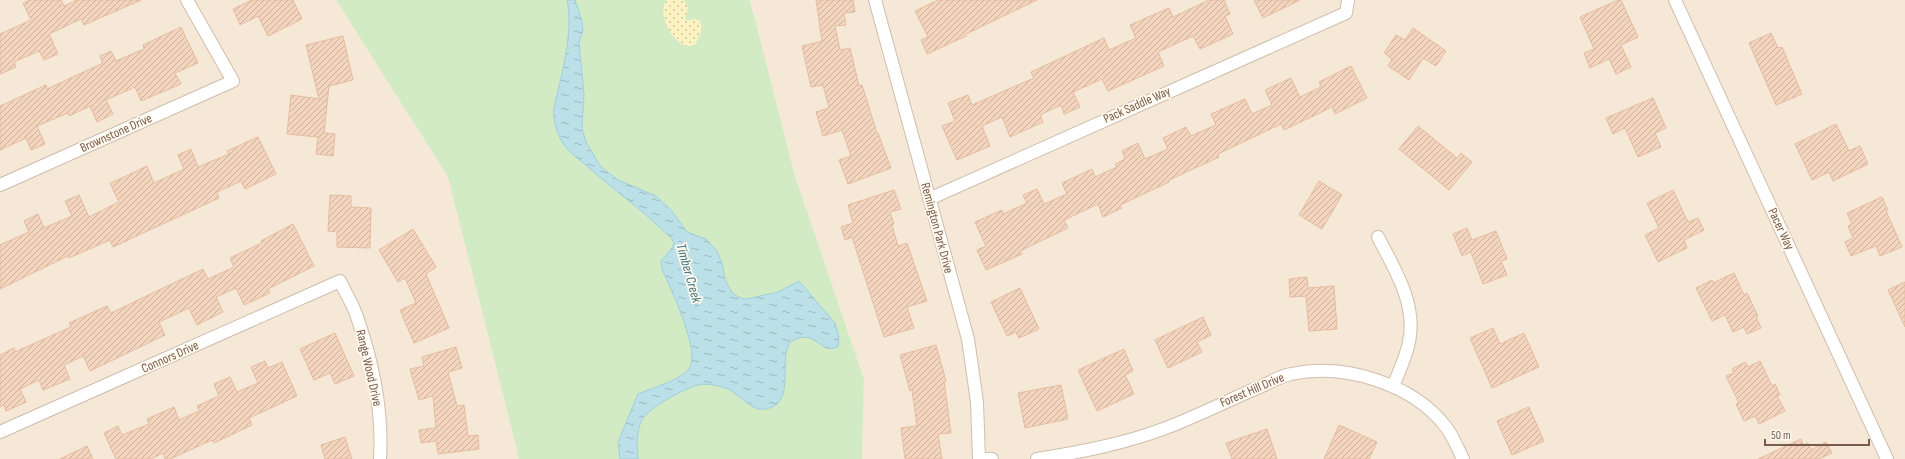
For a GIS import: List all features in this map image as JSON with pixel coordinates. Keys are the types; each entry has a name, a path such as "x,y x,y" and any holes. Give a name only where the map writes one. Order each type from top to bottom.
{"street":[{"name":"Brownstone Drive","path":"0,185 233,81 186,0"},
{"name":"Remington Park Drive","path":"876,0 968,339 977,402 979,459"},
{"name":"Pack Saddle Way","path":"929,199 1346,13 1348,0"},
{"name":"Pacer Way","path":"1675,0 1887,459"},
{"path":"1378,237 1403,288 1410,316 1409,341 1404,359 1393,386"},
{"name":"Connors Drive","path":"0,432 340,281"},
{"name":"Range Wood Drive","path":"340,281 355,313 372,375 378,406 380,459"},
{"name":"Forest Hill Drive","path":"1037,459 1098,449 1165,428 1290,374 1316,372 1337,373 1381,381 1393,386 1423,404 1447,427 1463,459"},
{"path":"979,459 992,459"}],"shaded area":[{"path":"0,0 336,0 448,177 519,459 0,459"},
{"path":"750,0 1905,0 1905,459 862,459 864,379 795,176"}],"green space":[{"path":"336,0 750,0 795,176 864,379 862,459 519,459 448,177"}],"sand":[{"path":"667,0 684,0 688,8 685,18 687,21 694,19 700,21 702,30 695,45 688,46 680,43 669,30 665,22 664,13 664,6"}],"water":[{"name":"Timber Creek","path":"567,0 575,0 582,21 583,31 579,42 584,94 582,128 586,142 600,166 618,180 656,196 671,210 687,232 706,239 717,251 722,263 725,279 732,293 744,299 751,298 778,292 799,281 835,323 839,337 838,347 832,349 826,348 806,337 790,342 787,349 785,382 782,397 776,405 766,409 758,409 753,407 732,391 707,384 692,387 667,399 646,415 640,424 637,444 638,459 620,459 618,442 638,394 678,378 684,374 692,362 691,350 684,321 662,269 661,261 672,248 674,243 671,238 651,219 567,149 558,133 555,122 554,108 568,40 569,12"}],"building":[{"path":"30,0 61,0 64,6 77,0 141,0 84,25 81,19 49,34 58,54 44,60 39,51 14,62 16,67 0,74 0,34 31,20 23,3"},
{"path":"252,0 293,0 302,19 268,36 258,16 240,25 233,9"},
{"path":"816,0 853,0 855,12 844,13 846,25 835,26 840,50 850,48 859,86 862,85 877,133 891,168 848,184 839,160 851,156 842,130 823,136 816,112 829,108 823,85 811,87 802,46 822,41"},
{"path":"938,0 1037,0 927,54 921,40 928,37 915,11"},
{"path":"1209,0 1224,0 1230,14 1225,16 1233,34 1200,49 1193,36 1158,52 1164,66 1108,91 1102,79 1073,92 1080,107 1064,114 1061,105 1040,115 1043,122 1010,137 1002,117 982,126 990,146 957,160 942,126 955,121 948,103 968,95 972,105 1034,78 1031,72 1104,38 1109,50 1136,38 1130,25 1169,8 1173,17"},
{"path":"1254,0 1300,0 1263,18"},
{"path":"1621,0 1638,37 1621,45 1631,67 1616,74 1609,59 1590,68 1584,53 1594,49 1580,17"},
{"path":"181,27 198,63 175,73 181,84 141,101 135,87 106,100 113,114 97,122 90,106 69,116 68,113 37,126 45,144 31,150 26,138 0,150 0,106 46,85 47,89 103,63 100,56 111,51 116,61 144,49 143,45"},
{"path":"1413,28 1446,51 1436,66 1423,58 1409,80 1388,66 1392,59 1384,53 1396,35 1405,40"},
{"path":"1771,33 1778,48 1782,47 1802,94 1776,105 1749,43"},
{"path":"343,36 353,80 329,86 324,133 335,134 333,156 316,154 318,137 287,134 291,95 319,99 306,45"},
{"path":"1351,66 1367,98 1335,114 1332,107 1284,130 1281,124 1218,154 1219,157 1120,205 1122,208 1103,217 1098,204 1064,220 1068,228 1020,251 1022,254 986,270 977,250 986,246 975,222 1002,210 1003,214 1027,203 1023,195 1037,189 1044,204 1067,194 1062,183 1092,169 1095,177 1117,167 1115,164 1125,159 1122,151 1138,143 1145,159 1168,149 1163,138 1186,127 1191,136 1216,125 1211,114 1245,99 1252,114 1272,105 1265,90 1291,78 1300,97 1321,87 1319,82"},
{"path":"1653,98 1666,128 1655,133 1661,147 1638,157 1625,128 1613,134 1606,118"},
{"path":"1836,124 1849,151 1860,146 1868,164 1833,181 1829,172 1812,180 1795,144"},
{"path":"1418,126 1457,158 1461,153 1472,162 1449,190 1399,149"},
{"path":"258,137 276,174 245,189 241,181 217,192 219,198 113,247 110,240 69,258 68,256 0,289 0,245 29,232 24,221 38,214 44,228 72,216 65,201 79,195 89,217 119,202 110,183 147,166 154,183 184,169 178,155 191,149 198,167 229,154 227,151"},
{"path":"1319,181 1342,195 1322,229 1299,215"},
{"path":"894,190 901,209 890,212 898,246 907,243 927,301 907,307 914,328 884,337 852,237 845,240 841,227 853,223 848,205"},
{"path":"1673,190 1688,222 1698,218 1704,230 1684,240 1687,248 1658,262 1645,235 1659,228 1647,203"},
{"path":"330,195 351,196 351,207 371,208 370,248 337,247 337,232 328,231"},
{"path":"1882,197 1888,210 1886,211 1902,247 1880,256 1876,246 1851,256 1845,242 1853,238 1848,226 1852,224 1847,213"},
{"path":"293,224 314,266 268,289 270,293 244,305 236,288 216,297 223,312 197,325 189,308 159,322 165,335 90,371 83,356 64,365 70,379 43,390 39,380 20,389 26,402 6,411 4,405 0,407 0,355 14,348 15,352 71,327 69,323 107,306 111,313 203,269 208,279 234,267 230,258 262,243 261,241"},
{"path":"1467,228 1472,240 1496,231 1507,259 1501,261 1507,275 1483,284 1471,252 1462,256 1453,234"},
{"path":"413,229 436,267 426,274 449,328 414,343 400,310 416,303 405,278 398,282 379,250"},
{"path":"1734,273 1744,295 1747,293 1758,316 1756,317 1761,328 1747,334 1744,327 1733,332 1725,315 1712,321 1696,288 1712,280 1713,283"},
{"path":"1307,277 1308,288 1334,286 1337,329 1309,331 1306,296 1290,297 1289,279"},
{"path":"1905,282 1905,327 1888,290"},
{"path":"1020,288 1039,329 1019,338 1016,332 1007,336 991,302"},
{"path":"1203,317 1211,335 1197,342 1202,352 1168,368 1155,340"},
{"path":"1493,328 1500,344 1524,333 1539,367 1492,388 1470,338"},
{"path":"335,333 354,376 335,384 330,373 314,380 300,349"},
{"path":"936,345 946,381 944,381 951,433 938,434 942,459 905,459 901,428 917,426 912,390 910,391 900,355"},
{"path":"456,347 462,368 448,372 457,406 464,405 468,436 478,435 479,449 438,454 436,441 421,443 419,430 436,428 433,396 419,400 410,369 424,366 422,357"},
{"path":"1124,349 1133,371 1125,375 1134,394 1097,411 1078,370"},
{"path":"265,361 268,368 282,362 297,396 249,418 252,425 214,443 212,440 170,459 165,459 163,453 151,459 116,459 104,433 118,426 122,435 149,424 147,419 174,407 179,420 199,411 197,406 219,396 214,384 230,377 237,392 258,383 251,367"},
{"path":"1760,361 1772,386 1775,384 1780,395 1777,396 1785,411 1759,424 1755,416 1744,421 1736,404 1739,403 1726,376 1734,373 1732,369 1745,362 1748,367"},
{"path":"1061,385 1068,419 1025,428 1018,393"},
{"path":"1529,407 1544,441 1512,455 1497,421"},
{"path":"1339,425 1377,442 1369,459 1324,459"},
{"path":"1267,429 1277,459 1232,459 1226,443"},
{"path":"345,437 352,459 325,459 321,445"},
{"path":"1801,439 1803,445 1808,443 1811,450 1826,442 1832,453 1819,459 1758,459"},
{"path":"87,446 93,459 60,459"}]}
